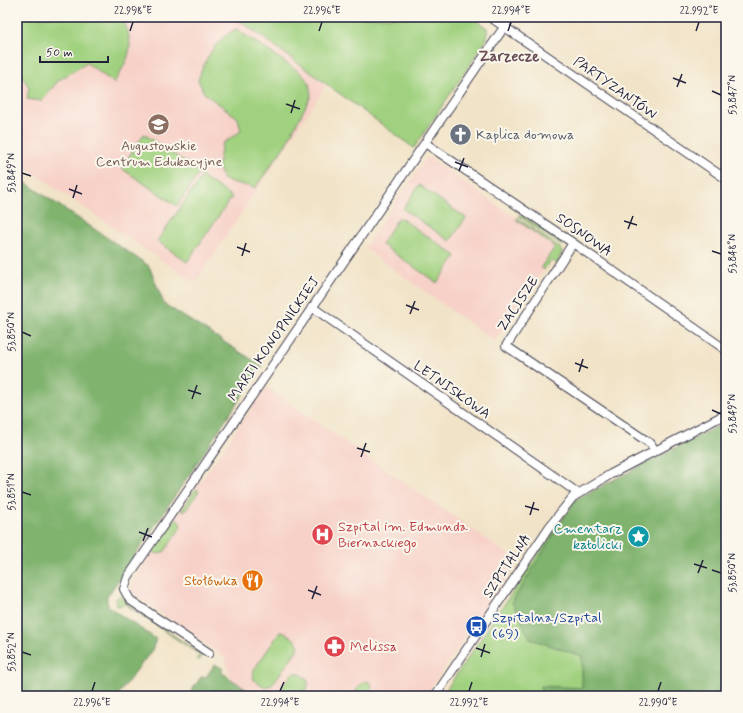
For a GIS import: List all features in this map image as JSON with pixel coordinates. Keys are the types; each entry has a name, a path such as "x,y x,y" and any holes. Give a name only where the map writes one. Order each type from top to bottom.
{"street":[{"name":"PARTYZANTÓW","path":"490,17 726,180"},
{"name":"MARII KONOPNICKIEJ","path":"209,653 130,600 125,593 124,585 511,17"},
{"name":"SOSNOWA","path":"425,143 573,243 726,350"},
{"name":"ZACISZE","path":"573,243 506,346 651,444 655,451"},
{"name":"LETNISKOWA","path":"312,307 578,493"},
{"name":"SZPITALNA","path":"435,696 561,510 578,493 726,414"}],"shaded area":[{"name":"Augustowskie Centrum Edukacyjne","path":"17,17 471,17 487,28 487,39 414,148 327,84 195,283 17,162"},
{"path":"426,158 430,158 559,249 494,341 364,248"},
{"name":"Szpital im. Edmunda Biernackiego","path":"266,387 518,561 425,696 256,696 232,680 224,657 136,596 132,591 133,580"}],"green space":[{"path":"17,17 122,17 129,36 130,44 124,66 114,83 87,63 59,80 41,101 27,99 29,87 21,75 17,74"},
{"path":"235,17 471,17 487,28 487,39 414,148"},
{"path":"236,29 301,73 309,83 311,96 286,144 255,188 224,180 218,166 222,144 241,131 238,118 204,93 198,80 204,64 212,50 222,39"},
{"path":"144,134 200,172 177,206 121,168"},
{"path":"202,176 232,197 187,262 157,241"},
{"path":"17,177 149,266 164,304 262,366 107,597 109,607 156,639 152,650 117,696 17,696"},
{"path":"419,185 466,218 450,241 403,209"},
{"path":"522,215 561,242 563,246 519,216"},
{"path":"399,217 456,256 437,283 381,244"},
{"path":"517,218 559,247 562,252 557,264 551,260 544,270 541,267 555,247 517,220"},
{"name":"Cmentarz katolicki","path":"726,422 726,696 442,696 575,500"},
{"name":"Cmentarz katolicki","path":"726,422 726,696 542,696 541,686 582,688 582,656 530,639 512,602 575,500"},
{"path":"196,489 199,491 186,510 181,511"},
{"path":"176,518 181,527 165,551 159,554 152,552"},
{"path":"120,595 130,606 201,654 200,660 196,659 200,655 125,604 117,606 115,600"},
{"path":"280,632 291,637 299,647 272,685 265,687 254,680 253,671"},
{"path":"215,664 223,669 221,672 256,696 188,696 201,677 206,677"},
{"path":"293,673 298,673 304,676 308,682 308,686 302,696 281,696 282,686"},
{"path":"368,681 372,685 369,696 352,696 362,683"}],"place":[{"name":"Augustowskie Centrum Edukacyjne","path":"159,124"},
{"name":"Kaplica domowa","path":"461,135"},
{"name":"Szpital im. Edmunda Biernackiego","path":"322,535"},
{"name":"Cmentarz katolicki","path":"638,537"},
{"name":"Stołówka","path":"253,581"},
{"name":"Szpitalna/Szpital (69)","path":"476,626"},
{"name":"Melissa","path":"335,647"}],"district":[{"name":"Zarzecze","path":"509,57"}]}
